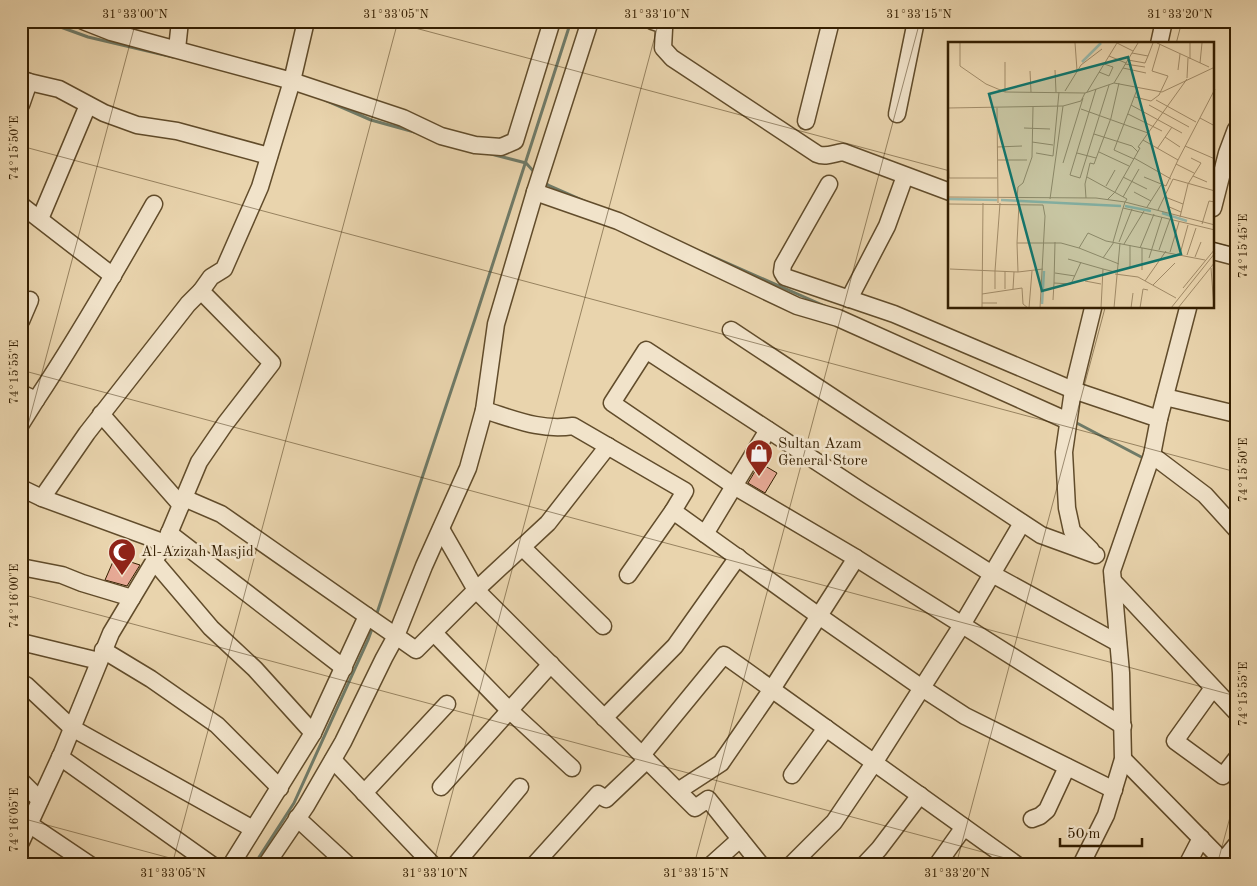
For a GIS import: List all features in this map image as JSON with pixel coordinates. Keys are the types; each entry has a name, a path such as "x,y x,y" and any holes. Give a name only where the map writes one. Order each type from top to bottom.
{"street":[{"path":"83,21 131,29 177,49 292,81 403,118 441,136 475,145 501,147 515,141 552,21"},
{"path":"177,49 180,21"},
{"path":"42,498 101,414 188,304 211,277 224,269 260,187 292,81 306,21"},
{"path":"266,865 343,742 384,658 392,634 468,468 484,410 496,324 535,192 590,21"},
{"path":"652,21 660,24 664,29 663,48 672,58 817,154 826,156 843,152 948,191"},
{"path":"806,121 831,21"},
{"path":"897,114 916,21"},
{"path":"1159,42 1162,22"},
{"path":"21,105 25,80 59,89 104,113 137,125 177,130 269,156"},
{"path":"40,219 88,105"},
{"path":"1214,204 1236,129"},
{"path":"849,299 887,226 905,176"},
{"path":"829,184 788,255 782,272 791,280 894,314 1073,390 1159,419"},
{"path":"535,192 618,221 796,306 838,318 1068,421"},
{"path":"21,424 29,397 65,357 154,204"},
{"path":"21,205 113,276"},
{"path":"1214,251 1236,257"},
{"path":"21,842 60,757 111,633 167,538 199,462 225,424 272,363 201,291"},
{"path":"21,321 30,300"},
{"path":"1093,309 1073,390 1064,452 1068,508 1072,532 1096,555 1236,712"},
{"path":"1081,865 1106,815 1123,759 1113,576 1152,455 1159,419 1188,309"},
{"path":"731,330 1041,535 1096,555"},
{"path":"1118,642 992,574 646,350 612,403 734,486 856,558 1122,726"},
{"path":"1165,397 1236,414"},
{"path":"484,410 532,425 555,429 573,426 685,491 628,575"},
{"path":"101,414 182,502 221,514 416,650 476,590 548,523 608,446"},
{"path":"705,534 768,430"},
{"path":"1152,455 1205,495 1236,529"},
{"path":"21,488 42,498 167,538 344,668"},
{"path":"673,511 819,616 965,716 1114,790"},
{"path":"791,865 834,822 874,763 962,625 1022,523"},
{"path":"441,528 476,590 695,808 708,799 761,865"},
{"path":"522,547 603,626"},
{"path":"604,718 675,646 738,557"},
{"path":"678,791 721,763 772,689 856,558"},
{"path":"154,561 211,628 255,669 313,733"},
{"path":"21,567 62,574 82,583 132,598"},
{"path":"231,865 313,733 369,618"},
{"path":"434,633 509,710 572,768"},
{"path":"21,642 101,656 151,679 217,725 280,788"},
{"path":"534,865 598,794 606,799 644,758 724,655 1012,863"},
{"path":"441,787 551,664"},
{"path":"26,685 72,728 253,829"},
{"path":"1213,688 1175,741 1223,776 1236,759"},
{"path":"364,793 447,704"},
{"path":"792,775 826,728"},
{"path":"60,757 212,865"},
{"path":"1123,759 1201,838 1221,862 1236,845"},
{"path":"333,760 433,865"},
{"path":"1032,819 1040,816 1046,810 1067,767"},
{"path":"21,781 40,800"},
{"path":"455,865 520,787"},
{"path":"864,865 879,849 920,795"},
{"path":"297,818 348,865"},
{"path":"29,824 90,865"},
{"path":"937,865 964,827"},
{"path":"1187,865 1201,838"},
{"path":"712,865 740,839"}],"building":[{"name":"Sultan Azam General Store","path":"760,463 777,473 765,493 748,483"},
{"name":"Al-Azizah Masjid","path":"115,557 140,565 127,586 105,580"}],"waterway":[{"path":"44,21 88,37 173,57"},
{"path":"376,616 475,319 571,21"},
{"path":"325,100 371,120 418,133"},
{"path":"491,154 526,163 535,173"},
{"path":"543,180 548,185 589,203"},
{"path":"702,252 827,307"},
{"path":"1073,421 1145,459"},
{"path":"254,865 294,803 373,626"}],"place":[{"name":"Sultan Azam General Store","path":"759,477"},
{"name":"Al-Azizah Masjid","path":"122,576"}]}
